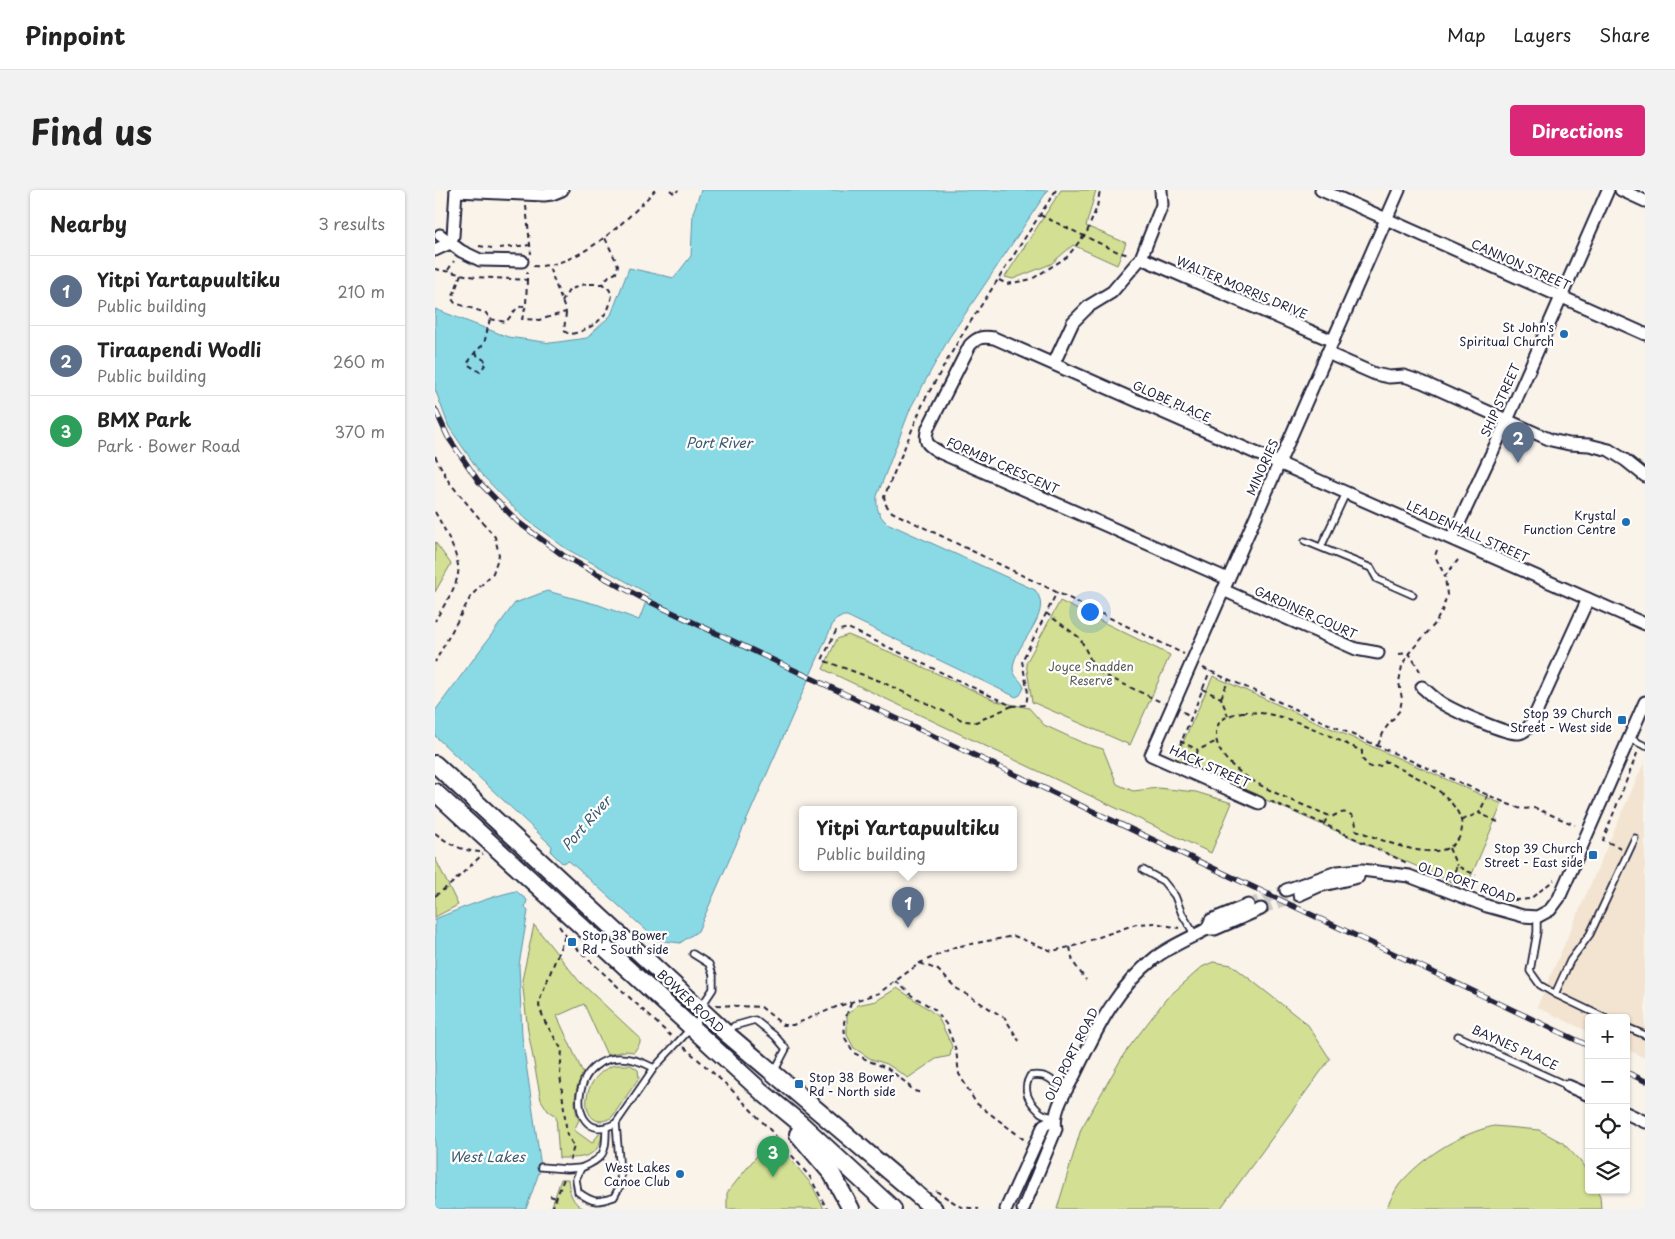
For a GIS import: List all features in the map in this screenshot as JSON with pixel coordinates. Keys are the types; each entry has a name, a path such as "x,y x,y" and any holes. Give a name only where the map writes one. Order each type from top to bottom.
{"main road":[{"name":"BOWER ROAD","path":"435,764 708,1011 727,1034 933,1209"},
{"name":"BOWER ROAD","path":"435,792 762,1092 801,1124 893,1209"},
{"path":"762,1092 832,1174 851,1209"},
{"path":"933,1209 942,1209"}],"street":[{"path":"435,250 450,243 453,236 456,190 552,194 563,190"},
{"path":"1054,364 1073,322 1089,306 1112,292 1141,258 1162,205 1161,190"},
{"name":"CANNON STREET","path":"1321,190 1645,334"},
{"name":"MINORIES","path":"1151,755 1399,190"},
{"name":"SHIP STREET","path":"1452,538 1507,420 1607,190"},
{"path":"1621,190 1645,201"},
{"path":"454,209 438,236 461,251 480,260 527,264"},
{"name":"WALTER MORRIS DRIVE","path":"1141,258 1333,341"},
{"name":"FORMBY CRESCENT","path":"1054,364 994,338 983,336 976,338 969,345 927,428 925,438 928,445 941,454 1226,585"},
{"path":"1327,353 1375,374 1389,377 1403,376 1422,382 1551,440 1569,444 1589,445 1609,450 1645,476"},
{"name":"GLOBE PLACE","path":"1054,364 1279,464"},
{"name":"LEADENHALL STREET","path":"1279,464 1645,624"},
{"name":"GARDINER COURT","path":"1226,585 1356,650 1379,653"},
{"path":"1422,687 1442,704 1499,729 1511,733 1520,733 1526,730 1531,724 1588,598"},
{"path":"1537,917 1549,910 1559,898 1645,702"},
{"name":"HACK STREET","path":"1151,755 1259,803"},
{"name":"OLD PORT ROAD","path":"1286,890 1337,872 1362,870 1387,872 1409,876 1487,906 1523,916 1537,917"},
{"name":"OLD PORT ROAD","path":"1299,894 1340,880 1387,872"},
{"name":"OLD PORT ROAD","path":"1207,929 1211,920 1248,905"},
{"name":"OLD PORT ROAD","path":"1023,1209 1056,1129 1054,1119 1065,1093 1101,1020 1123,988 1137,973 1158,956 1207,929 1215,929 1261,909"},
{"name":"BAYNES PLACE","path":"1568,1086 1585,1094"},
{"path":"1630,1116 1645,1122"},
{"name":"OLD PORT ROAD","path":"1006,1209 1044,1125 1054,1119"}],"lane":[{"path":"1321,547 1346,492"},
{"path":"1305,541 1371,568 1377,579 1413,595"},
{"path":"1629,738 1643,745"},
{"path":"1555,994 1570,961 1590,934 1635,838"},
{"path":"1143,870 1163,881 1175,896 1182,914 1195,935"},
{"path":"1537,917 1537,932 1530,972 1540,985 1597,1014"},
{"path":"654,1068 641,1061 626,1057 609,1059 595,1066 582,1084 578,1101 582,1117 591,1126 607,1128 616,1123 654,1068 708,1011 705,1001 713,989 713,975 709,964 693,954"},
{"path":"727,1034 734,1026 755,1020 775,1036 786,1049 773,1074"},
{"path":"1630,1029 1645,1035"},
{"name":"BAYNES PLACE","path":"1457,1036 1568,1086"},
{"path":"1054,1119 1041,1113 1025,1092 1025,1085 1030,1076 1038,1074 1046,1077 1065,1093"},
{"path":"581,1168 576,1180 578,1192 589,1200 601,1202 614,1197 621,1184 616,1123"},
{"path":"541,1167 581,1168 602,1157 606,1146 607,1128"}],"path":[{"path":"527,264 549,266 567,259 605,238 645,202 655,190"},
{"path":"670,190 675,194 678,190"},
{"path":"1056,190 960,338 923,401 884,497 886,505 892,512 1057,592 1210,671 1487,795 1521,809 1535,808 1575,825"},
{"path":"998,279 1007,284 1032,278 1067,257 1084,235 1097,206 1100,190"},
{"path":"525,194 531,246 527,264 526,305 522,319 539,320 566,312"},
{"path":"1040,214 1122,253 1141,258"},
{"path":"602,284 609,276 616,273 619,265 605,238"},
{"path":"472,245 495,248 531,246"},
{"path":"549,266 562,302 566,312 564,331 569,334 585,330 602,318 607,311 612,295 609,289 602,284 585,284 569,290 562,302"},
{"path":"435,269 475,277 527,280"},
{"path":"461,274 452,299 455,303 486,313 490,319 506,322 517,308 526,305"},
{"path":"474,353 487,362 480,372 467,364 474,353 484,344 490,319"},
{"path":"435,456 449,482 495,537 499,555 493,573 471,596 435,662"},
{"path":"435,512 444,527 456,558 459,572 454,588 435,621"},
{"path":"1378,745 1385,730 1400,710 1402,699 1399,682 1402,666 1409,654 1434,625 1442,611 1447,595 1445,576 1435,556 1437,550"},
{"path":"1445,576 1458,560"},
{"path":"1012,706 848,628 836,631 822,660 880,681 964,720 976,722 1012,706 1026,705 1028,693 1022,662 1057,592"},
{"path":"1046,613 1080,638 1096,671 1191,716"},
{"path":"1399,654 1409,654"},
{"path":"1409,654 1420,671"},
{"path":"1173,764 1180,741 1210,671"},
{"path":"1221,698 1229,679"},
{"path":"1202,689 1221,698 1228,716"},
{"path":"1242,712 1271,714 1300,724 1362,751 1362,759 1370,767 1380,766 1385,760 1439,791 1449,800 1462,820 1462,831 1459,838 1449,848 1425,852 1356,830 1356,823 1350,814 1339,812 1332,818 1267,789 1250,779 1235,768 1223,755 1216,742 1216,730 1219,723 1228,716 1242,712"},
{"path":"1180,741 1199,750 1216,742"},
{"path":"1621,848 1603,840 1643,745"},
{"path":"1462,820 1479,813 1487,795"},
{"path":"1479,813 1500,823"},
{"path":"1328,816 1324,824 1407,863"},
{"path":"435,833 466,851 485,852 451,884 435,896"},
{"path":"1449,848 1457,866 1476,875"},
{"path":"1450,882 1457,866"},
{"path":"1484,892 1515,900 1530,899 1549,884"},
{"path":"557,922 571,943 729,1087 773,1133 810,1177 827,1209"},
{"path":"708,1011 715,1004 761,1007 783,1025 793,1025 836,1007 879,993 919,963 955,947 1014,936 1052,951 1070,947 1136,924 1155,923 1179,928"},
{"path":"552,1209 574,1146 567,1135 560,1074 562,1050 545,1022 539,1006 541,996 565,936"},
{"path":"1070,947 1073,962 1086,980"},
{"path":"919,963 938,970 956,988 1005,1018 1019,1041"},
{"path":"896,981 911,995 934,1009 946,1024 956,1050 959,1074 976,1103 1027,1142"},
{"path":"851,1003 844,1022 845,1038 854,1053 887,1068 913,1091 922,1093"},
{"path":"551,1196 556,1198"}],"shaded area":[{"path":"1645,760 1645,1058 1630,1051 1630,1014 1585,1014 1585,1030 1537,1007"}],"green space":[{"path":"1061,190 1096,190 1086,226 1126,243 1117,265 1073,245 1051,264 1013,279 1005,277"},
{"path":"435,542 451,564 435,592"},
{"name":"Joyce Snadden Reserve","path":"1060,601 1170,655 1130,745 1032,702 1026,663"},
{"path":"848,635 897,655 996,701 1029,708 1044,725 1083,743 1103,749 1117,784 1133,791 1158,788 1196,792 1232,803 1211,853 823,669 837,639"},
{"path":"1213,676 1502,804 1466,888 1175,760"},
{"path":"435,858 458,905 435,917"},
{"path":"534,925 579,981 640,1038 640,1043 634,1052 625,1051 607,1055 584,1004 557,1016 583,1073 575,1096 579,1120 574,1130 592,1143 599,1134 602,1135 596,1149 586,1156 559,1158 556,1116 548,1111 541,1100 528,1031 522,980"},
{"path":"1213,962 1232,965 1308,1025 1330,1059 1220,1209 1057,1209 1081,1129 1124,1054 1166,999 1202,967"},
{"path":"897,988 938,1017 952,1046 950,1056 936,1059 908,1078 887,1064 871,1059 854,1048 847,1035 847,1016 857,1005 876,1001"},
{"path":"614,1065 631,1065 638,1070 639,1078 612,1117 602,1121 594,1119 589,1113 587,1104 588,1093 592,1083 601,1073"},
{"path":"1494,1126 1539,1130 1563,1143 1585,1168 1585,1194 1599,1194 1601,1209 1386,1209 1399,1185 1419,1165 1442,1148"},
{"path":"772,1137 812,1185 824,1209 727,1209 727,1193"},
{"path":"561,1179 568,1179 574,1201 585,1209 551,1209"}],"water":[{"name":"Port River","path":"701,190 1048,190 949,338 911,407 877,496 877,508 881,517 887,523 1035,590 1040,599 1040,609 1032,628 1015,658 1013,671 1024,688 1020,695 1016,697 847,616 834,621 698,931 680,943 657,940 569,861 562,863 551,852 552,846 435,736 435,711 515,603 547,591 599,605 639,620 649,594 565,548 522,516 481,474 449,427 435,389 435,309 508,337 551,343 587,338 611,315 629,268 674,278 691,256 693,213"},
{"name":"West Lakes","path":"516,891 527,900 525,908 528,911 519,965 522,1036 541,1167 526,1209 435,1209 435,919 465,907"}],"tunnel":[{"path":"1248,905 1286,890"},
{"path":"1261,909 1299,895"}],"railway":[{"path":"435,409 448,437 479,482 518,522 564,556 644,599 1585,1044"},
{"path":"1630,1074 1645,1081"}],"place":[{"name":"St John's Spiritual Church","path":"1564,334"},
{"name":"Tiraapendi Wodli","path":"1518,463"},
{"name":"Krystal Function Centre","path":"1626,522"},
{"name":"Stop 39 Church Street - West side","path":"1622,720"},
{"name":"Stop 39 Church Street - East side","path":"1593,855"},
{"name":"Yitpi Yartapuultiku","path":"908,928"},
{"name":"Stop 38 Bower Rd - South side","path":"572,942"},
{"name":"Stop 38 Bower Rd - North side","path":"799,1084"},
{"name":"West Lakes Canoe Club","path":"680,1174"},
{"name":"BMX Park","path":"773,1177"}]}
